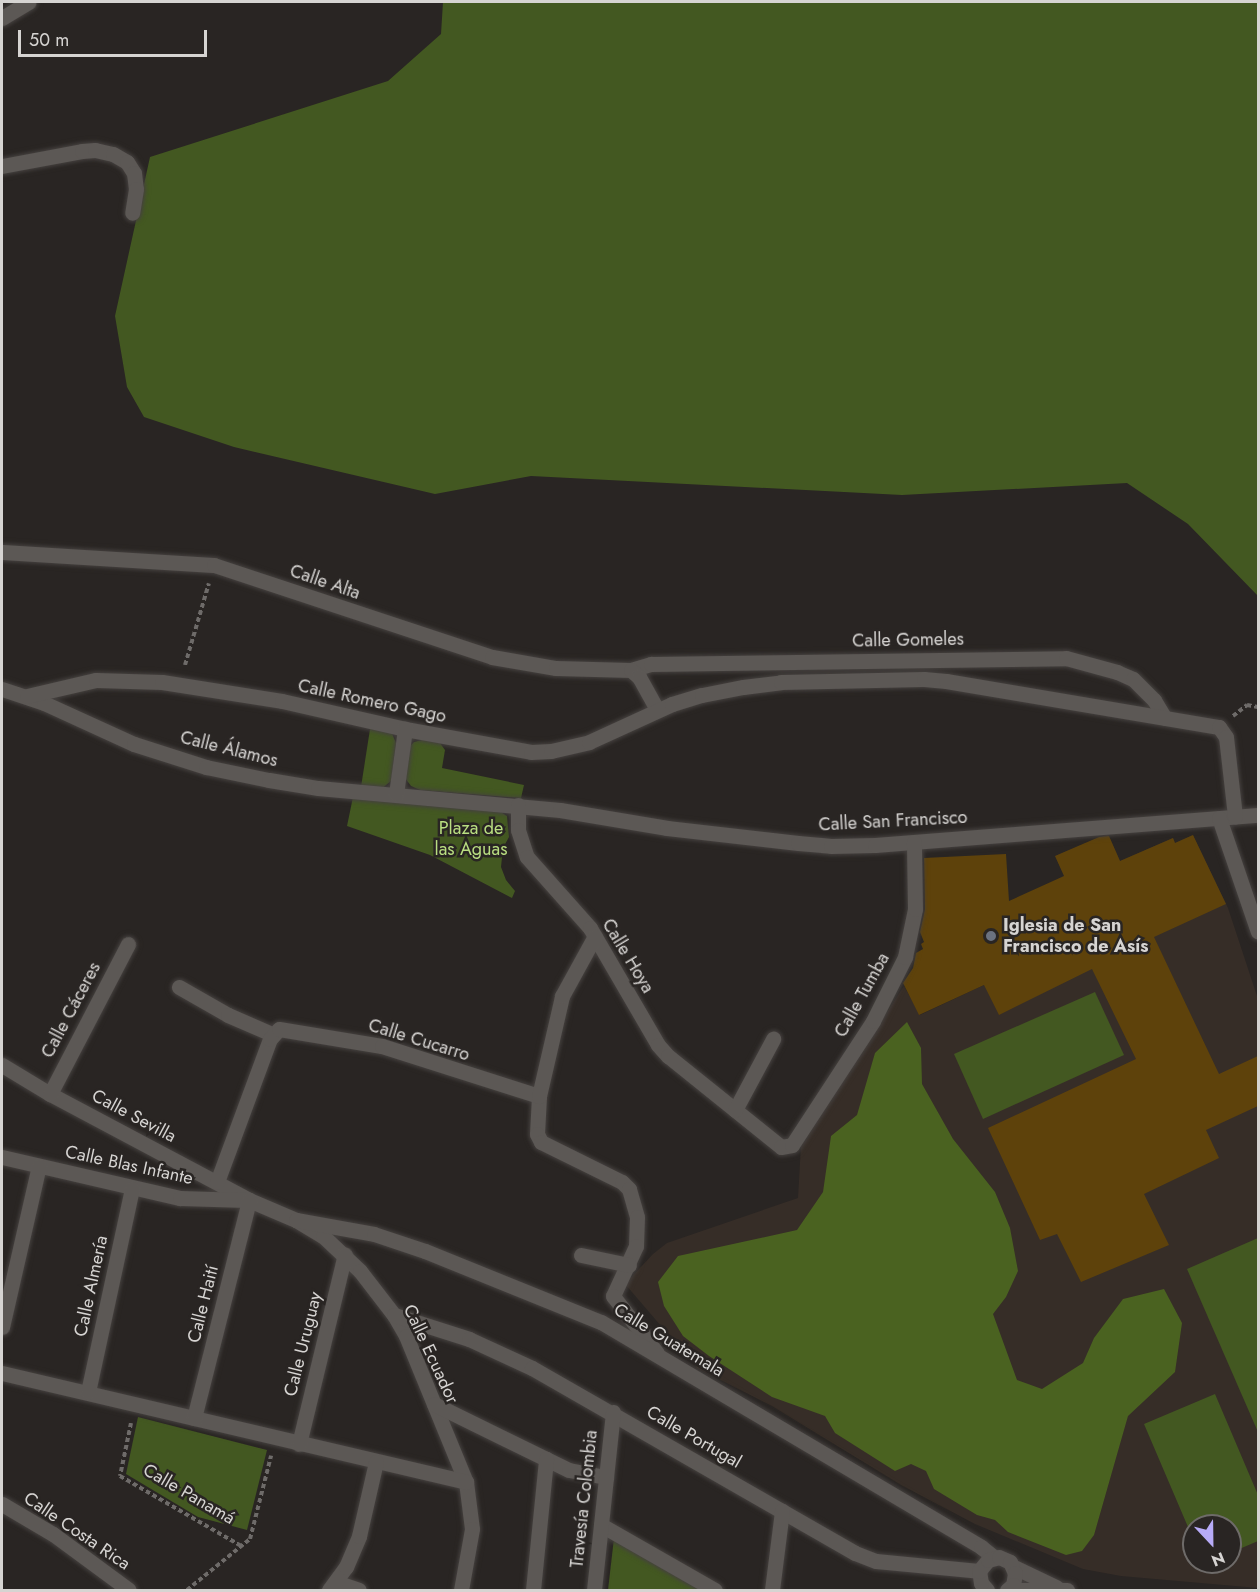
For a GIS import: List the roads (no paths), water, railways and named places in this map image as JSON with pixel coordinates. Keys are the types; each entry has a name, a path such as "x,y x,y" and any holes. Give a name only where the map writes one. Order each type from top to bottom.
{"street":[{"path":"2,18 29,2"},
{"path":"2,166 88,151 113,154 127,162 134,173 136,189 132,213"},
{"name":"Calle Alta","path":"2,552 214,565 492,657 582,671 631,670"},
{"name":"Calle Gomeles","path":"631,670 651,664 1066,657 1133,679 1154,700 1164,718"},
{"path":"631,670 639,677 657,710 702,695 781,682 924,679 1219,727 1226,737 1227,817 1257,922"},
{"name":"Calle Romero Gago","path":"27,696 96,680 180,684 282,701 405,729 531,752 551,751 589,742 657,710"},
{"name":"Calle Álamos","path":"2,689 27,696 134,744 206,767 307,787 396,794"},
{"path":"405,729 396,794 518,805"},
{"name":"Calle San Francisco","path":"518,805 667,828 831,846 914,842 1258,815"},
{"name":"Calle Hoya","path":"518,805 518,830 527,856 595,936 658,1045 781,1147 787,1148"},
{"name":"Calle Tumba","path":"787,1148 792,1145 873,1021 905,957 915,909 914,842"},
{"path":"595,936 562,996 539,1096 537,1134 541,1142 622,1182 629,1189 638,1217 638,1233 629,1265 613,1296 650,1340 660,1357"},
{"name":"Calle Cáceres","path":"50,1094 128,944"},
{"path":"180,987 228,1014 273,1034 217,1182"},
{"name":"Calle Cucarro","path":"273,1034 286,1029 382,1046 539,1096"},
{"path":"735,1110 773,1039"},
{"name":"Calle Sevilla","path":"2,1065 50,1094 249,1200"},
{"name":"Calle Blas Infante","path":"2,1158 180,1198 249,1200"},
{"path":"2,1327 39,1166"},
{"name":"Calle Almería","path":"88,1392 132,1189"},
{"name":"Calle Ecuador","path":"249,1200 296,1220 323,1236 345,1254 394,1316 406,1336 466,1482 472,1528 462,1590"},
{"name":"Calle Haití","path":"194,1418 249,1200"},
{"name":"Calle Guatemala","path":"296,1220 374,1234 425,1251 585,1314 981,1547 994,1557 1005,1559 1014,1567"},
{"name":"Calle Uruguay","path":"299,1444 345,1254"},
{"path":"581,1255 629,1265"},
{"name":"Calle Portugal","path":"394,1316 500,1352 613,1412 865,1558 918,1566 979,1571"},
{"path":"2,1373 466,1482"},
{"path":"434,1404 569,1470 606,1477"},
{"name":"Travesía Colombia","path":"594,1590 613,1412"},
{"path":"533,1590 546,1459"},
{"path":"359,1590 333,1586 359,1536 376,1462"},
{"name":"Calle Costa Rica","path":"2,1504 53,1534 129,1590"},
{"path":"772,1590 782,1511"},
{"path":"601,1525 715,1590"},
{"path":"986,1590 981,1583 979,1571 983,1564 994,1557"},
{"path":"1007,1590 1015,1580 1014,1567 1064,1590"},
{"path":"1007,1590 1064,1590"}],"place":[{"name":"Iglesia de San Francisco de Asís","path":"991,936"}],"park label":[{"name":"Plaza de las Aguas","path":"471,839"}]}
